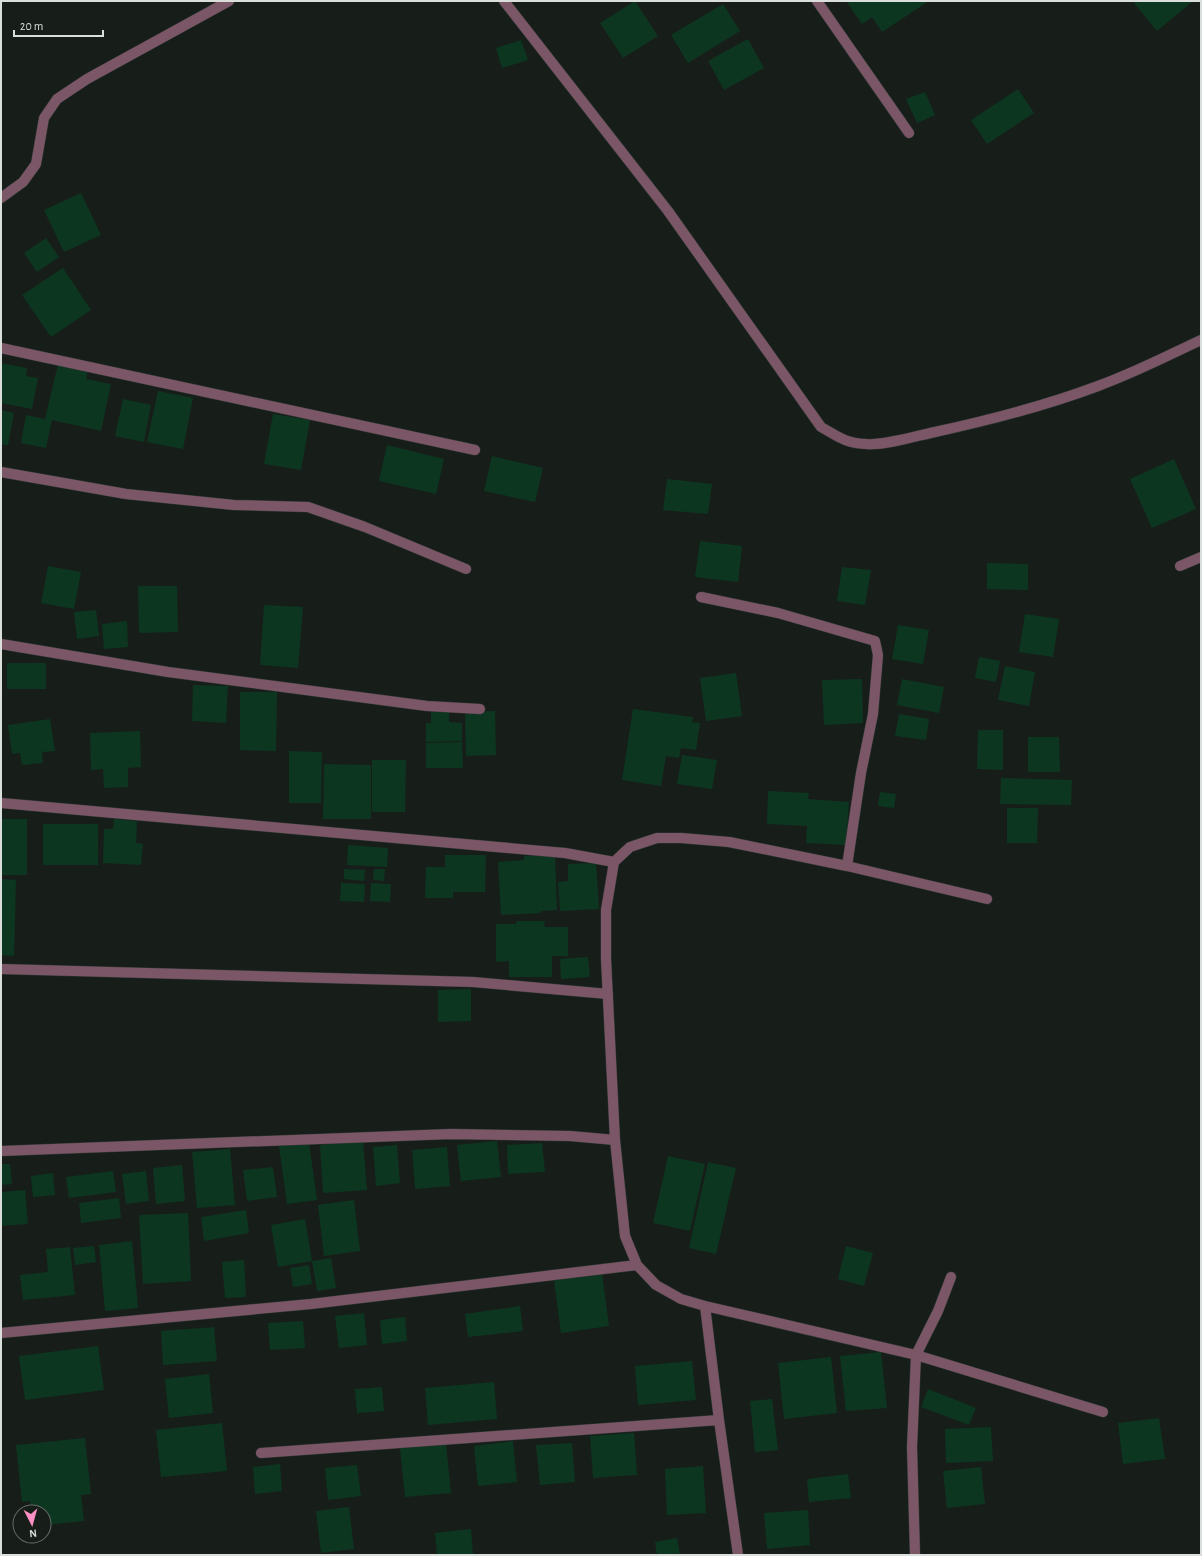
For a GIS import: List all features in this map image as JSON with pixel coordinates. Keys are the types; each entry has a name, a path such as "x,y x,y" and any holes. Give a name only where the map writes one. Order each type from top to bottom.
{"street":[{"path":"1,198 23,182 36,164 44,118 57,99 87,79 229,1"},
{"path":"504,1 668,211 822,427 846,442 868,445 894,441 965,425 1052,402 1099,386 1142,368 1201,340"},
{"path":"817,1 908,133"},
{"path":"1,348 475,450"},
{"path":"1,472 126,494 234,505 308,507 365,527 466,569"},
{"path":"1180,566 1201,557"},
{"path":"701,597 778,613 875,641 878,655 873,714 861,773 847,866"},
{"path":"1,644 168,672 426,706 480,709"},
{"path":"1,804 565,853 614,862"},
{"path":"987,899 847,866 729,842 681,838 656,838 630,847 614,862 606,910 606,959 615,1140 625,1236 637,1265 656,1285 681,1299 705,1306 916,1355 1103,1412"},
{"path":"1,969 473,982 608,994"},
{"path":"1,1151 451,1134 570,1136 615,1140"},
{"path":"1,1333 311,1304 637,1265"},
{"path":"915,1555 912,1446 916,1355 938,1311 951,1277"},
{"path":"705,1306 738,1555"},
{"path":"261,1453 719,1420"}],"building":[{"path":"635,1 658,36 623,58 600,23"},
{"path":"846,1 929,1 882,32 872,17 862,24"},
{"path":"1137,1 1193,1 1157,31 1134,3"},
{"path":"723,4 740,31 688,63 671,35"},
{"path":"748,39 764,68 724,90 708,61"},
{"path":"521,40 528,60 502,68 496,48"},
{"path":"1018,89 1034,113 987,144 971,120"},
{"path":"925,92 935,115 917,123 906,99"},
{"path":"81,193 101,235 64,252 44,210"},
{"path":"46,238 59,257 37,272 24,253"},
{"path":"63,268 91,310 51,337 22,295"},
{"path":"1,363 27,368 26,376 38,378 32,409 1,403"},
{"path":"58,364 88,370 86,379 111,384 101,431 52,420 46,448 21,443 26,415 45,419"},
{"path":"158,391 193,398 183,449 147,442"},
{"path":"123,399 151,405 144,442 115,436"},
{"path":"1,410 14,413 8,445 1,444"},
{"path":"273,414 310,420 301,470 264,464"},
{"path":"387,445 444,459 436,494 379,481"},
{"path":"492,456 543,468 535,502 484,491"},
{"path":"1174,459 1196,509 1152,528 1130,479"},
{"path":"667,479 712,484 708,514 663,510"},
{"path":"700,541 742,546 738,582 695,577"},
{"path":"987,563 1028,564 1028,590 987,589"},
{"path":"48,566 81,572 74,609 41,603"},
{"path":"842,567 871,570 865,605 837,601"},
{"path":"138,586 177,586 178,632 139,633"},
{"path":"264,605 303,607 298,668 260,665"},
{"path":"96,610 99,636 77,639 74,612"},
{"path":"1025,614 1059,619 1053,657 1019,652"},
{"path":"127,621 128,647 104,649 102,624"},
{"path":"898,625 929,630 923,664 892,659"},
{"path":"979,657 1000,661 996,682 975,678"},
{"path":"7,663 46,663 46,689 7,689"},
{"path":"1005,666 1035,672 1029,706 998,700"},
{"path":"736,673 742,716 706,721 700,678"},
{"path":"862,679 863,723 824,725 822,680"},
{"path":"902,679 944,687 939,713 897,705"},
{"path":"193,685 228,686 226,723 192,721"},
{"path":"240,692 277,692 276,751 240,750"},
{"path":"633,709 693,717 692,722 700,723 696,750 681,748 679,758 666,756 661,786 622,780"},
{"path":"449,711 449,722 462,723 462,741 426,742 426,723 431,723 431,712"},
{"path":"495,711 496,755 466,756 465,712"},
{"path":"899,714 929,719 926,740 895,736"},
{"path":"50,719 55,751 42,752 43,763 22,765 20,753 12,754 8,725"},
{"path":"978,730 1003,730 1003,770 977,769"},
{"path":"140,731 141,767 128,768 128,787 104,788 103,769 91,770 90,733"},
{"path":"1028,737 1059,737 1060,772 1028,772"},
{"path":"462,742 463,768 426,768 426,743"},
{"path":"289,751 322,752 321,803 289,803"},
{"path":"682,755 717,760 712,789 677,784"},
{"path":"372,760 406,760 405,812 372,812"},
{"path":"324,764 371,765 371,819 323,819"},
{"path":"1001,778 1072,780 1071,805 1000,804"},
{"path":"768,791 809,793 808,799 849,802 846,845 806,843 807,826 767,824"},
{"path":"880,792 896,794 894,808 878,806"},
{"path":"1007,808 1038,808 1037,843 1007,843"},
{"path":"1,819 27,819 27,875 1,875"},
{"path":"114,819 137,821 136,843 143,844 141,865 103,863 104,829 113,829"},
{"path":"43,824 98,824 98,865 43,865"},
{"path":"348,845 388,848 387,867 347,865"},
{"path":"445,855 486,855 485,892 453,892 453,898 425,898 426,867 445,867"},
{"path":"555,855 557,910 541,911 541,913 501,915 498,862 524,860 524,856"},
{"path":"596,863 599,909 560,911 558,882 568,881 568,864"},
{"path":"344,869 365,870 364,881 344,879"},
{"path":"374,869 385,869 384,881 373,880"},
{"path":"1,879 16,880 14,956 1,955"},
{"path":"341,883 365,884 364,902 340,901"},
{"path":"371,883 391,884 390,902 370,901"},
{"path":"517,921 545,921 544,927 568,927 568,956 552,956 552,977 509,977 509,961 496,962 496,924 516,924"},
{"path":"588,957 590,977 561,979 560,959"},
{"path":"471,989 471,1021 438,1022 438,990"},
{"path":"363,1141 367,1190 323,1193 320,1145"},
{"path":"497,1141 501,1177 461,1181 457,1145"},
{"path":"309,1142 317,1200 287,1204 279,1146"},
{"path":"542,1143 545,1172 508,1174 507,1145"},
{"path":"397,1145 400,1183 376,1186 373,1147"},
{"path":"447,1147 450,1186 415,1189 412,1150"},
{"path":"230,1149 235,1205 197,1208 192,1152"},
{"path":"668,1156 705,1164 690,1231 653,1223"},
{"path":"708,1162 736,1168 716,1254 689,1248"},
{"path":"1,1164 10,1164 12,1184 1,1185"},
{"path":"182,1165 185,1201 156,1204 153,1168"},
{"path":"273,1167 277,1197 247,1201 243,1170"},
{"path":"113,1171 116,1192 69,1198 66,1177"},
{"path":"146,1171 149,1201 126,1204 122,1174"},
{"path":"53,1173 55,1195 33,1197 31,1176"},
{"path":"25,1190 28,1224 1,1226 1,1192"},
{"path":"119,1198 121,1218 81,1223 79,1203"},
{"path":"354,1200 360,1251 324,1256 318,1205"},
{"path":"246,1210 249,1233 204,1241 201,1217"},
{"path":"188,1213 191,1281 143,1284 139,1215"},
{"path":"305,1219 312,1261 278,1267 271,1225"},
{"path":"132,1241 138,1308 105,1311 99,1245"},
{"path":"94,1246 96,1262 75,1265 73,1248"},
{"path":"846,1246 873,1253 864,1286 838,1279"},
{"path":"70,1247 75,1295 23,1300 20,1275 48,1272 46,1249"},
{"path":"331,1258 336,1288 317,1291 312,1261"},
{"path":"244,1260 246,1297 225,1298 222,1262"},
{"path":"309,1265 312,1284 293,1287 290,1268"},
{"path":"602,1273 609,1326 561,1333 554,1280"},
{"path":"520,1306 523,1331 468,1337 465,1314"},
{"path":"364,1313 367,1345 339,1348 335,1316"},
{"path":"405,1317 407,1341 382,1344 380,1320"},
{"path":"303,1321 305,1348 270,1350 268,1323"},
{"path":"214,1327 217,1361 163,1365 161,1331"},
{"path":"98,1346 104,1390 25,1400 19,1356"},
{"path":"881,1352 887,1408 846,1411 840,1356"},
{"path":"831,1357 837,1413 784,1419 778,1363"},
{"path":"692,1361 696,1400 638,1405 635,1366"},
{"path":"209,1374 213,1413 169,1418 165,1379"},
{"path":"494,1382 497,1419 428,1425 425,1388"},
{"path":"382,1387 384,1411 357,1413 355,1389"},
{"path":"928,1389 976,1408 969,1425 921,1407"},
{"path":"772,1399 778,1450 755,1452 750,1401"},
{"path":"1159,1418 1165,1459 1123,1464 1118,1423"},
{"path":"222,1423 227,1471 161,1477 156,1430"},
{"path":"991,1427 993,1461 946,1463 945,1429"},
{"path":"634,1433 637,1475 593,1478 590,1436"},
{"path":"85,1438 91,1494 81,1495 84,1521 52,1524 52,1504 30,1504 30,1501 22,1502 16,1445"},
{"path":"513,1441 517,1482 478,1486 474,1446"},
{"path":"572,1443 575,1482 540,1485 536,1445"},
{"path":"446,1444 451,1493 405,1497 400,1448"},
{"path":"280,1464 282,1491 255,1494 253,1467"},
{"path":"357,1465 361,1496 328,1500 325,1468"},
{"path":"703,1466 706,1513 667,1515 665,1469"},
{"path":"981,1467 985,1504 947,1508 943,1471"},
{"path":"848,1474 851,1498 809,1502 807,1479"},
{"path":"349,1507 354,1549 321,1553 316,1511"},
{"path":"808,1510 810,1545 767,1549 764,1513"},
{"path":"471,1529 473,1555 437,1555 435,1533"},
{"path":"677,1538 680,1555 657,1555 655,1542"}]}
